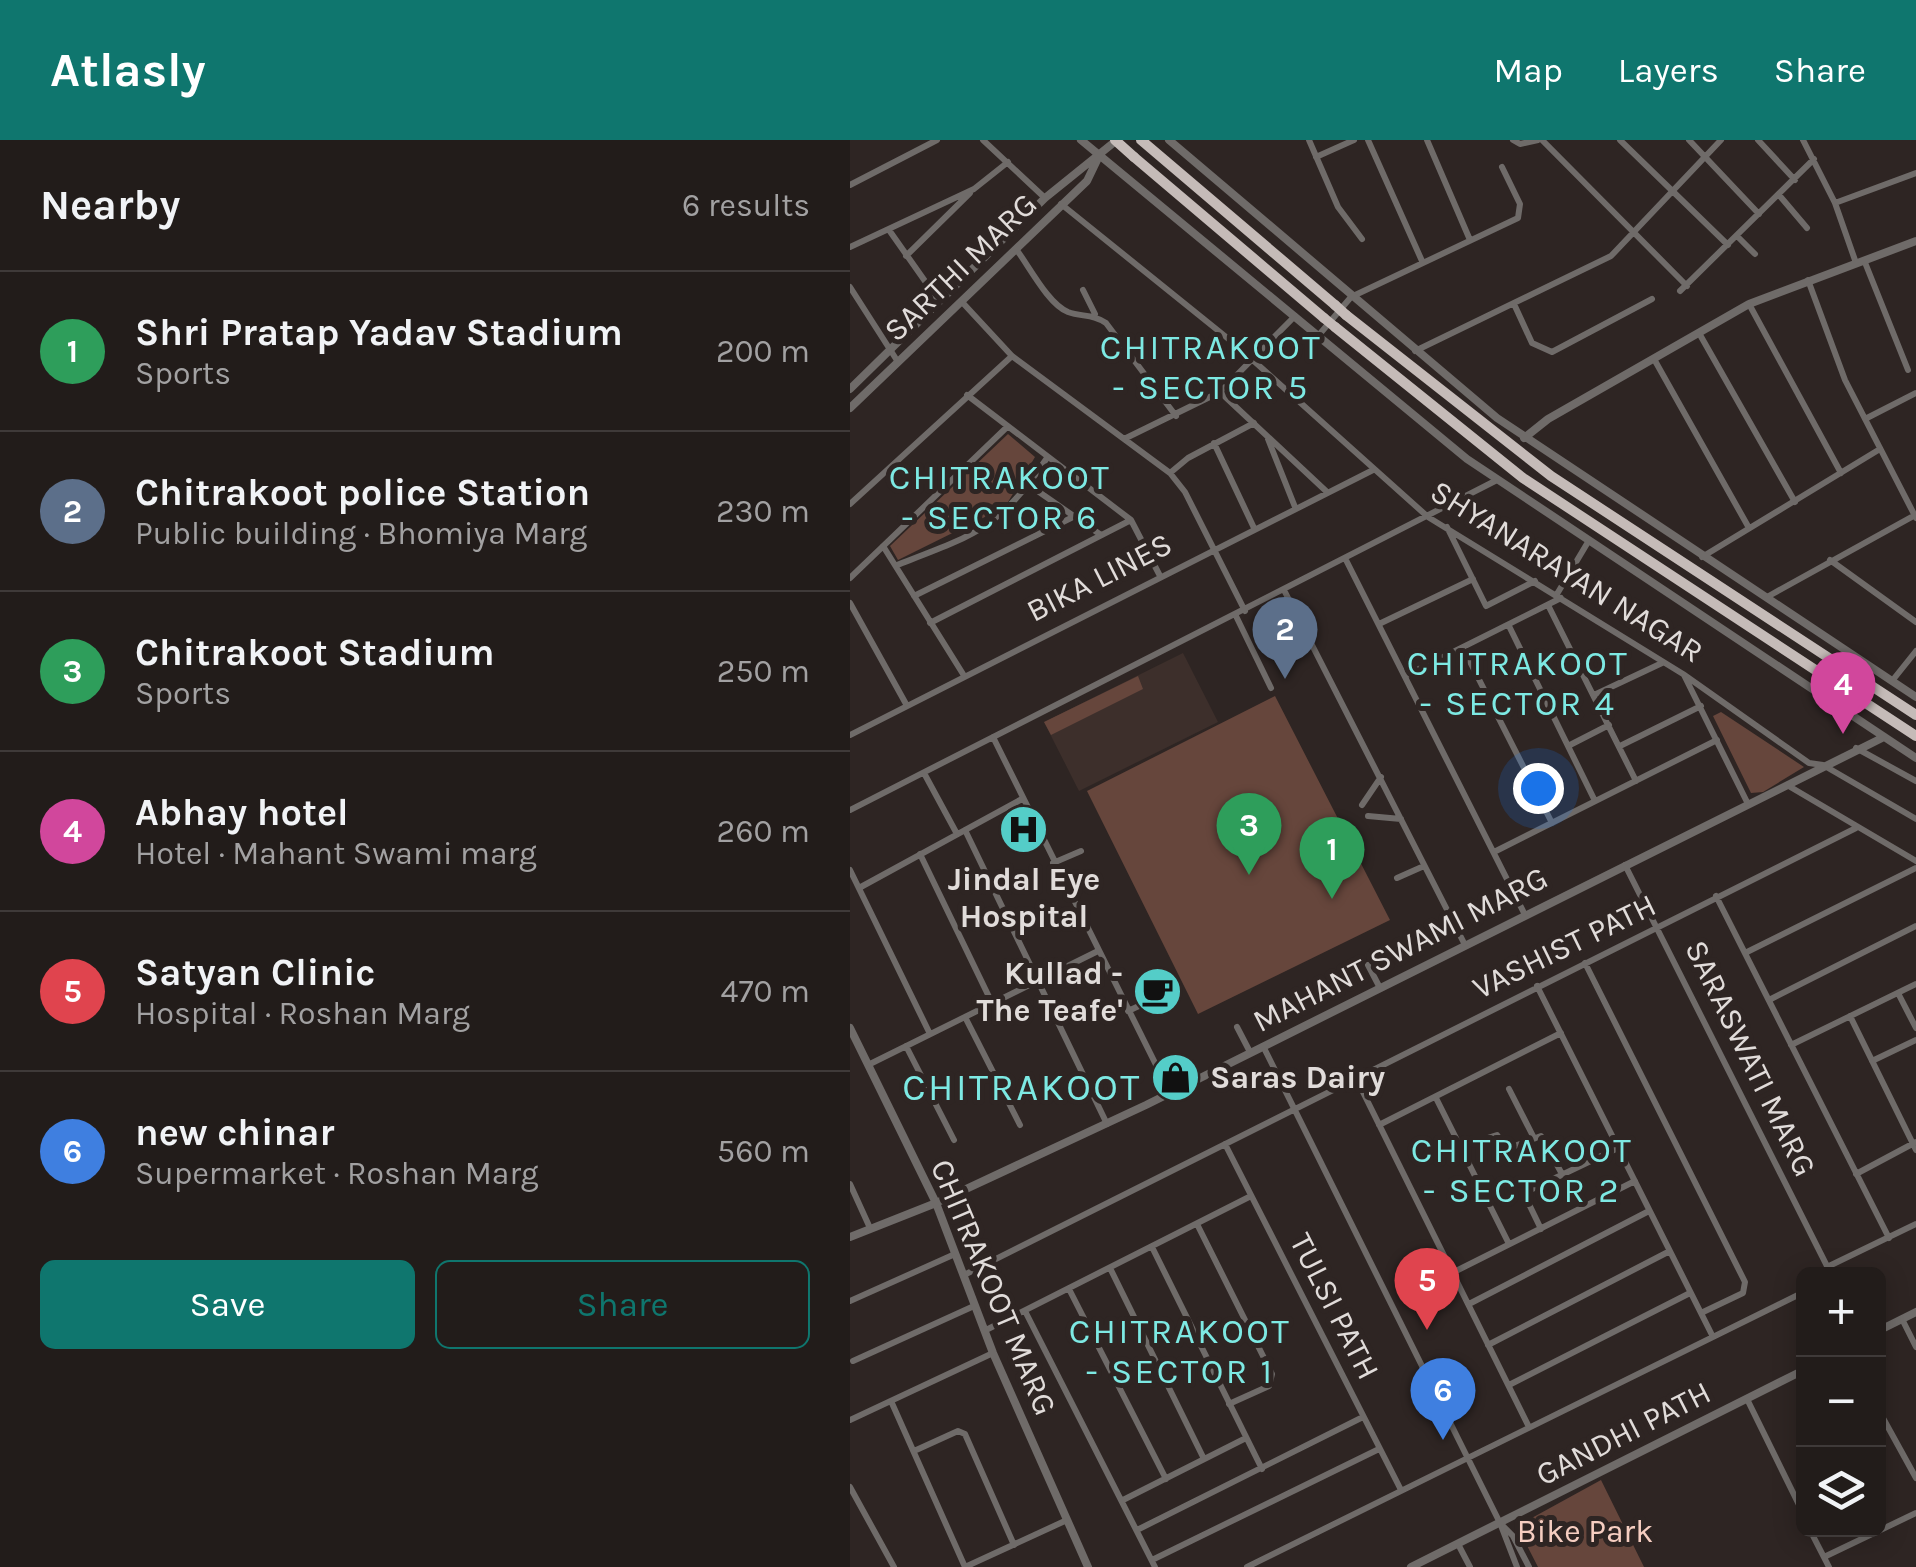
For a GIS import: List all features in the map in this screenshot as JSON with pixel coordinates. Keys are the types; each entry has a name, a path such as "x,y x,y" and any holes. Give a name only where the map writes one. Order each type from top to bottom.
{"highway":[{"path":"1116,140 1324,318 1523,478 1916,736"},
{"path":"1144,142 1335,305 1551,476 1916,715"}],"street":[{"path":"850,185 938,140"},
{"path":"983,140 1046,198"},
{"path":"1082,140 1438,437 1588,542 1916,758"},
{"path":"1100,156 1116,140"},
{"path":"1169,140 1415,351 1524,438 1916,697"},
{"path":"1309,140 1338,207 1362,238"},
{"path":"1316,157 1354,140"},
{"path":"1368,140 1422,262"},
{"path":"1427,140 1470,240"},
{"path":"1513,140 1520,144 1540,140 1683,289 1814,159"},
{"path":"1620,140 1728,246"},
{"path":"1689,140 1759,214"},
{"path":"1415,351 1611,256 1720,140"},
{"path":"1758,140 1795,180"},
{"path":"1802,140 1835,203 1908,370"},
{"name":"SARTHI MARG","path":"850,389 1046,198 1100,156"},
{"name":"SARTHI MARG","path":"850,408 1087,180 1100,156"},
{"path":"906,256 974,189 1008,162"},
{"path":"1318,336 1351,297 1518,218 1521,212 1502,168"},
{"path":"1835,203 1916,173"},
{"path":"850,247 974,189"},
{"path":"1779,195 1807,228"},
{"name":"SHYANARAYAN NAGAR","path":"1062,204 1252,359 1428,517 1683,674 1809,763 1823,766 1916,819"},
{"path":"890,230 939,301"},
{"path":"1737,236 1755,254"},
{"path":"1524,438 1548,419 1749,304 1916,241"},
{"path":"1016,249 1057,304 1066,311 1096,316"},
{"path":"1766,597 1916,517 1834,355 1808,280"},
{"path":"850,287 898,362"},
{"path":"1083,290 1096,316 1176,416"},
{"path":"1514,304 1532,342 1552,352 1652,299"},
{"path":"962,302 1012,356 1170,473 1186,492 1245,612"},
{"path":"1749,304 1841,472"},
{"path":"1124,439 1220,392 1295,316"},
{"path":"1699,333 1795,502"},
{"path":"850,504 1012,356"},
{"path":"1654,359 1749,528"},
{"path":"1220,392 1327,492"},
{"path":"1865,419 1916,393"},
{"path":"967,395 1131,520 1160,574"},
{"path":"1170,473 1214,443 1254,423"},
{"path":"850,578 1007,427"},
{"path":"1266,435 1296,508"},
{"path":"1214,443 1254,528"},
{"path":"1702,557 1880,448"},
{"path":"897,565 994,524 1047,458"},
{"name":"BIKA LINES","path":"851,732 1373,470"},
{"path":"850,810 1285,592 1497,480"},
{"path":"1028,486 1101,535"},
{"path":"914,596 1076,515"},
{"path":"930,623 1131,520"},
{"path":"1446,525 1486,606 1536,581"},
{"path":"1406,676 1548,605 1559,596 1588,542"},
{"path":"884,546 963,674"},
{"path":"1346,560 1525,915"},
{"path":"1830,560 1916,622"},
{"path":"1379,624 1473,579"},
{"path":"1285,592 1465,945"},
{"path":"850,603 906,704"},
{"path":"1548,605 1636,781"},
{"path":"1236,616 1271,688"},
{"path":"1509,626 1596,801"},
{"path":"1463,648 1552,823"},
{"path":"1892,681 1916,651"},
{"path":"1594,695 1663,662"},
{"path":"1683,674 1748,804"},
{"path":"1620,746 1702,706"},
{"path":"1568,746 1610,725"},
{"path":"994,737 1096,952 1170,1093"},
{"name":"MAHANT SWAMI MARG","path":"936,1203 1170,1093 1884,737"},
{"path":"1494,852 1717,740"},
{"path":"1856,748 1916,780"},
{"path":"924,773 961,832 1106,1124"},
{"path":"1362,804 1381,778"},
{"path":"1786,785 1916,865"},
{"path":"859,888 1022,799"},
{"path":"1368,816 1402,819"},
{"name":"VASHIST PATH","path":"964,1275 1856,828"},
{"path":"1053,862 1081,851"},
{"path":"920,854 992,1003"},
{"path":"1745,953 1916,865"},
{"path":"1397,878 1424,866"},
{"name":"SARASWATI MARG","path":"1625,866 1827,1267"},
{"path":"850,870 930,1034"},
{"path":"1716,896 1889,1238"},
{"path":"1769,1000 1916,926"},
{"path":"868,1065 1096,952"},
{"path":"1585,963 1746,1282 1742,1293 1701,1313"},
{"path":"1368,965 1380,988"},
{"path":"1792,1046 1916,984"},
{"path":"1537,986 1712,1335"},
{"path":"1898,994 1916,1028"},
{"path":"1128,1011 1152,1000"},
{"path":"965,1016 1020,1125"},
{"path":"1850,1016 1915,1145 1856,1174"},
{"path":"1238,1027 1250,1052"},
{"name":"CHITRAKOOT MARG","path":"850,1028 936,1203 993,1353 1088,1567"},
{"path":"1380,1125 1561,1034"},
{"path":"1872,1061 1916,1040"},
{"path":"906,1046 954,1140"},
{"path":"1264,1046 1500,1523 1517,1567"},
{"path":"1356,1078 1529,1428"},
{"path":"1508,1089 1534,1138"},
{"path":"1436,1098 1509,1244"},
{"path":"1459,1147 1490,1134 1497,1135 1507,1150 1543,1138 1562,1174"},
{"name":"TULSI PATH","path":"1226,1144 1401,1490"},
{"path":"1540,1228 1526,1194 1618,1148"},
{"path":"1454,1272 1634,1181"},
{"path":"850,1184 870,1228"},
{"path":"984,1331 1252,1196"},
{"path":"850,1238 936,1203"},
{"path":"1468,1304 1649,1212"},
{"path":"1198,1224 1272,1374 1269,1386 1229,1404"},
{"path":"1836,1267 1916,1224"},
{"path":"1152,1247 1262,1468"},
{"path":"1488,1344 1668,1252"},
{"path":"850,1302 955,1254"},
{"path":"1110,1268 1204,1460"},
{"path":"1069,1289 1166,1479"},
{"path":"1508,1385 1690,1293"},
{"path":"1247,1567 1796,1296"},
{"path":"853,1361 974,1306"},
{"path":"1025,1311 1154,1563 1379,1449"},
{"path":"1886,1327 1916,1312"},
{"path":"1902,1319 1916,1347"},
{"path":"850,1420 993,1353"},
{"name":"GANDHI PATH","path":"1411,1567 1796,1374"},
{"path":"1747,1399 1796,1499"},
{"path":"891,1402 965,1567 1067,1520"},
{"path":"1137,1530 1362,1416"},
{"path":"1886,1424 1916,1478"},
{"path":"914,1451 958,1431 966,1434 1014,1545"},
{"path":"1123,1500 1246,1438"},
{"path":"850,1487 894,1567"},
{"path":"1824,1557 1916,1513"},
{"path":"1500,1523 1513,1536 1530,1567"},
{"path":"1814,1537 1828,1567"},
{"path":"1458,1544 1470,1567"},
{"path":"990,1556 994,1567"}],"shaded area":[{"path":"1183,653 1218,722 1079,791 1044,722"}],"green space":[{"path":"1008,434 1035,457 1005,507 898,560 890,546"},
{"path":"1138,676 1143,689 1051,735 1044,722"},
{"path":"1275,696 1390,920 1198,1014 1087,791"},
{"path":"1721,712 1804,767 1763,792 1751,793 1713,716"},
{"name":"Bike Park","path":"1601,1480 1644,1567 1538,1567 1517,1526"}],"place":[{"name":"Chitrakoot police Station","path":"1285,679"},
{"name":"Abhay hotel","path":"1843,734"},
{"name":"Jindal Eye Hospital","path":"1024,829"},
{"name":"Chitrakoot Stadium","path":"1249,875"},
{"name":"Shri Pratap Yadav Stadium","path":"1332,899"},
{"name":"Kullad - The Teafe'","path":"1158,991"},
{"name":"Saras Dairy","path":"1175,1077"},
{"name":"Satyan Clinic","path":"1427,1330"},
{"name":"new chinar","path":"1443,1440"}],"district":[{"name":"CHITRAKOOT - SECTOR 5","path":"1211,367"},
{"name":"CHITRAKOOT - SECTOR 6","path":"1000,497"},
{"name":"CHITRAKOOT - SECTOR 4","path":"1518,683"},
{"name":"CHITRAKOOT","path":"1022,1087"},
{"name":"CHITRAKOOT - SECTOR 2","path":"1522,1170"},
{"name":"CHITRAKOOT - SECTOR 1","path":"1180,1351"}]}
